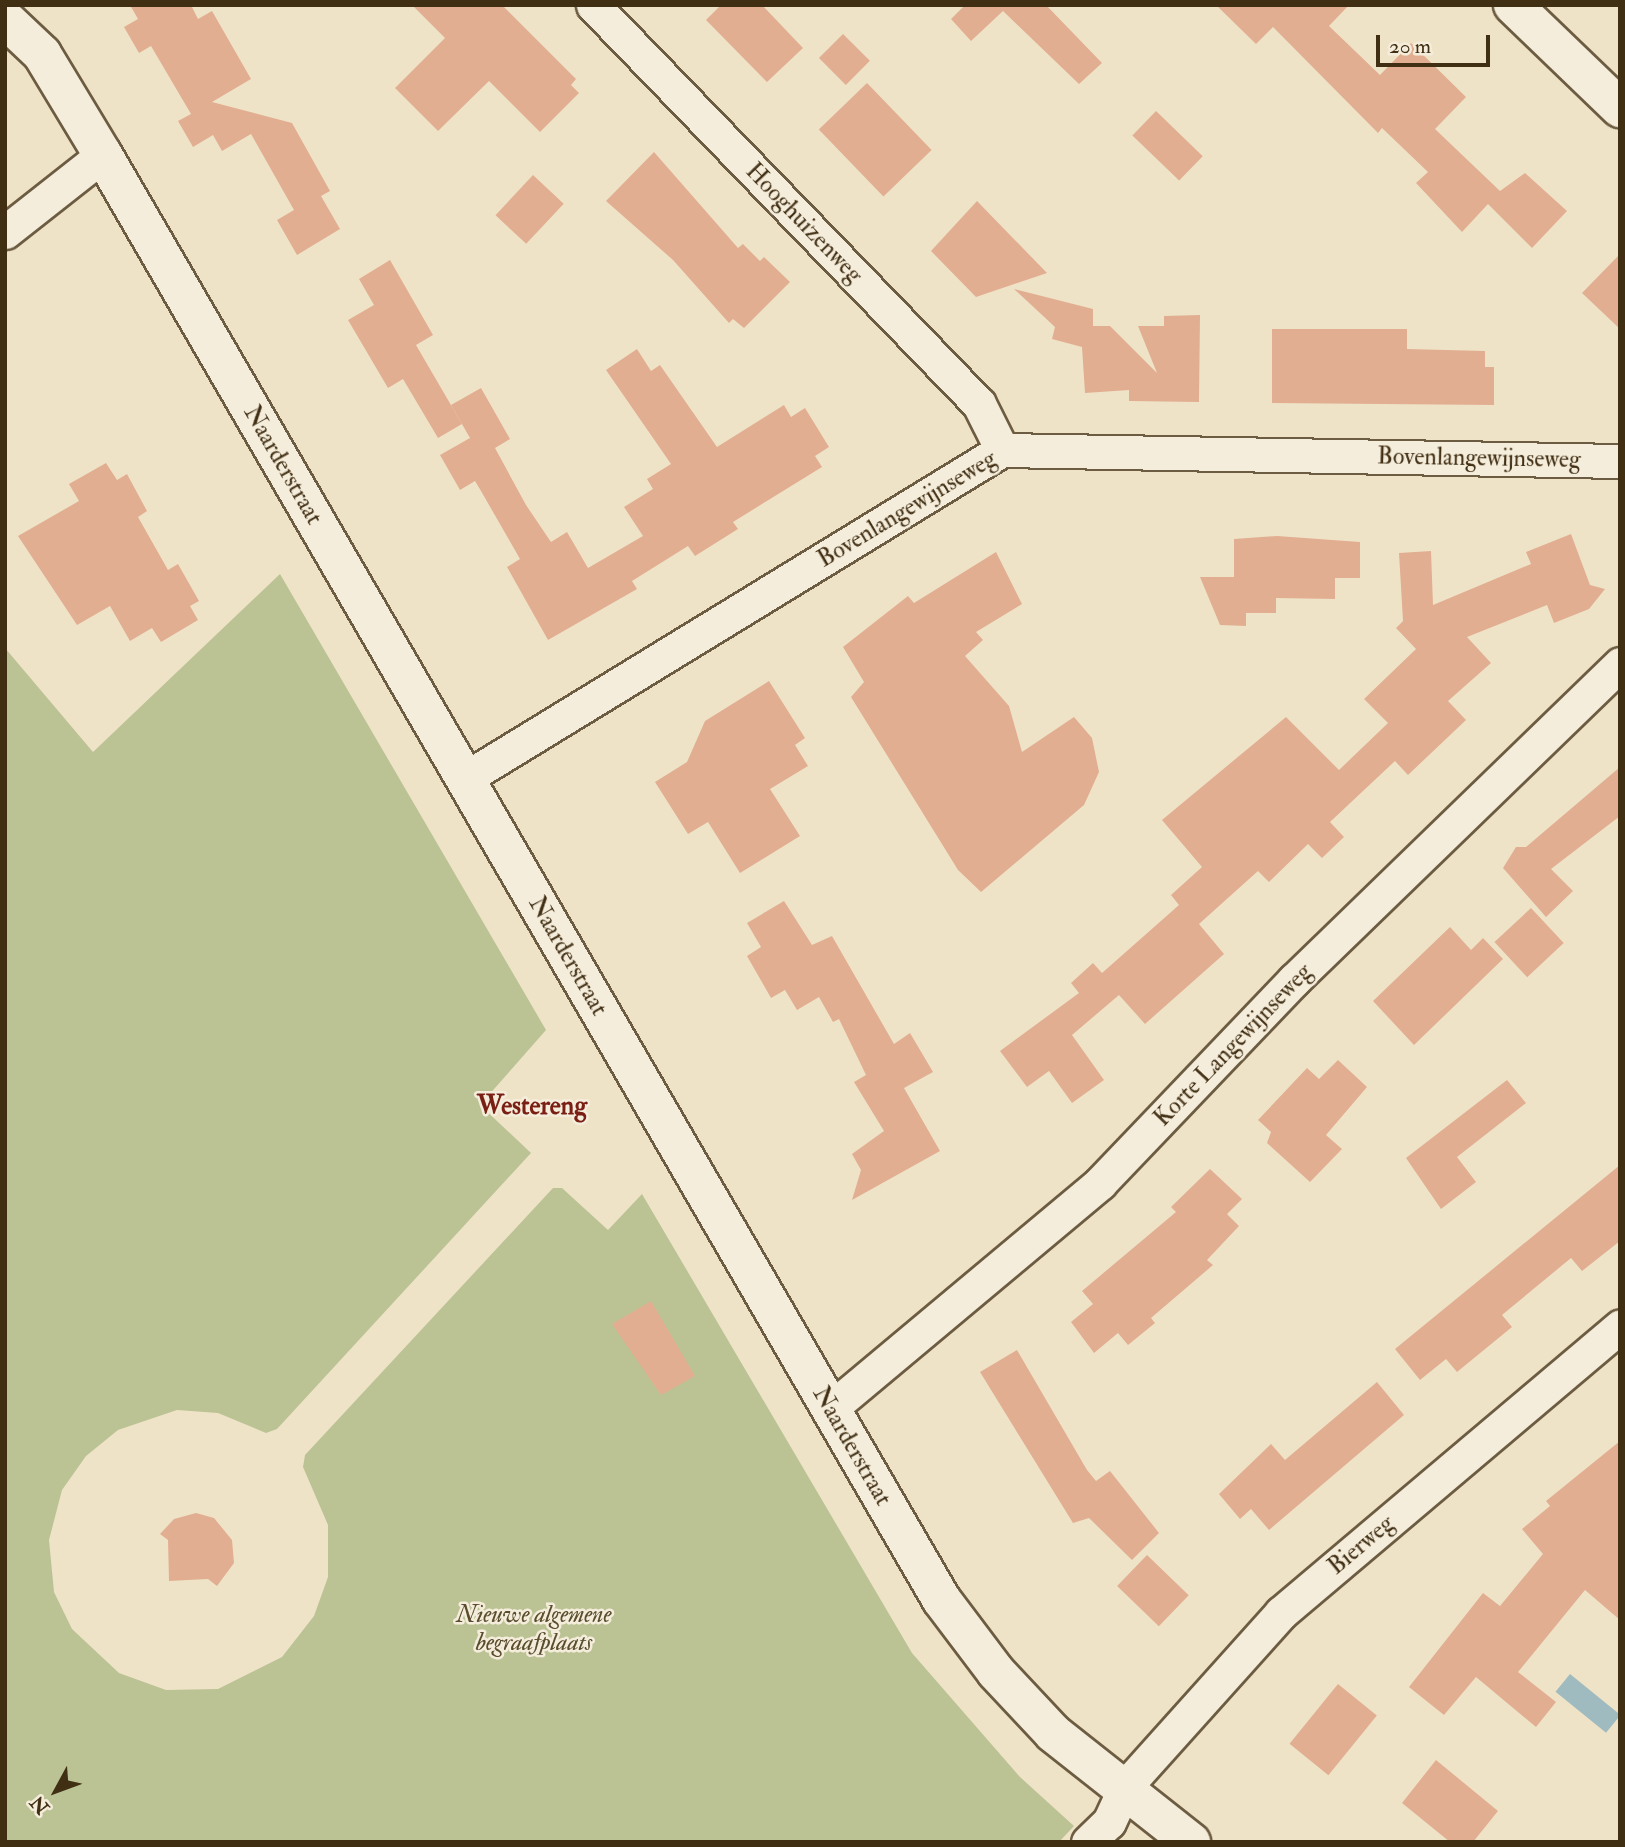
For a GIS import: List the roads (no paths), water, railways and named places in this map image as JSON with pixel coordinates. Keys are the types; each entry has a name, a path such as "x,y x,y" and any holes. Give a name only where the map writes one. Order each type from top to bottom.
{"street":[{"name":"Hooghuizenweg","path":"593,5 979,404 1002,450"},
{"path":"1513,5 1620,108"},
{"name":"Naarderstraat","path":"5,19 42,54 103,155 941,1599 996,1672 1053,1733 1125,1787 1191,1842"},
{"path":"5,232 103,155"},
{"name":"Bovenlangewijnseweg","path":"464,779 1002,450 1620,461"},
{"name":"Korte Langewijnseweg","path":"831,1409 1100,1183 1294,980 1620,664"},
{"name":"Bierweg","path":"1088,1842 1109,1822 1125,1787 1280,1613 1612,1345"}],"water":[{"path":"1570,1674 1620,1714 1606,1733 1556,1692"}],"district":[{"name":"Westereng","path":"532,1107"}],"park label":[{"name":"Nieuwe algemene begraafplaats","path":"534,1629"}]}
